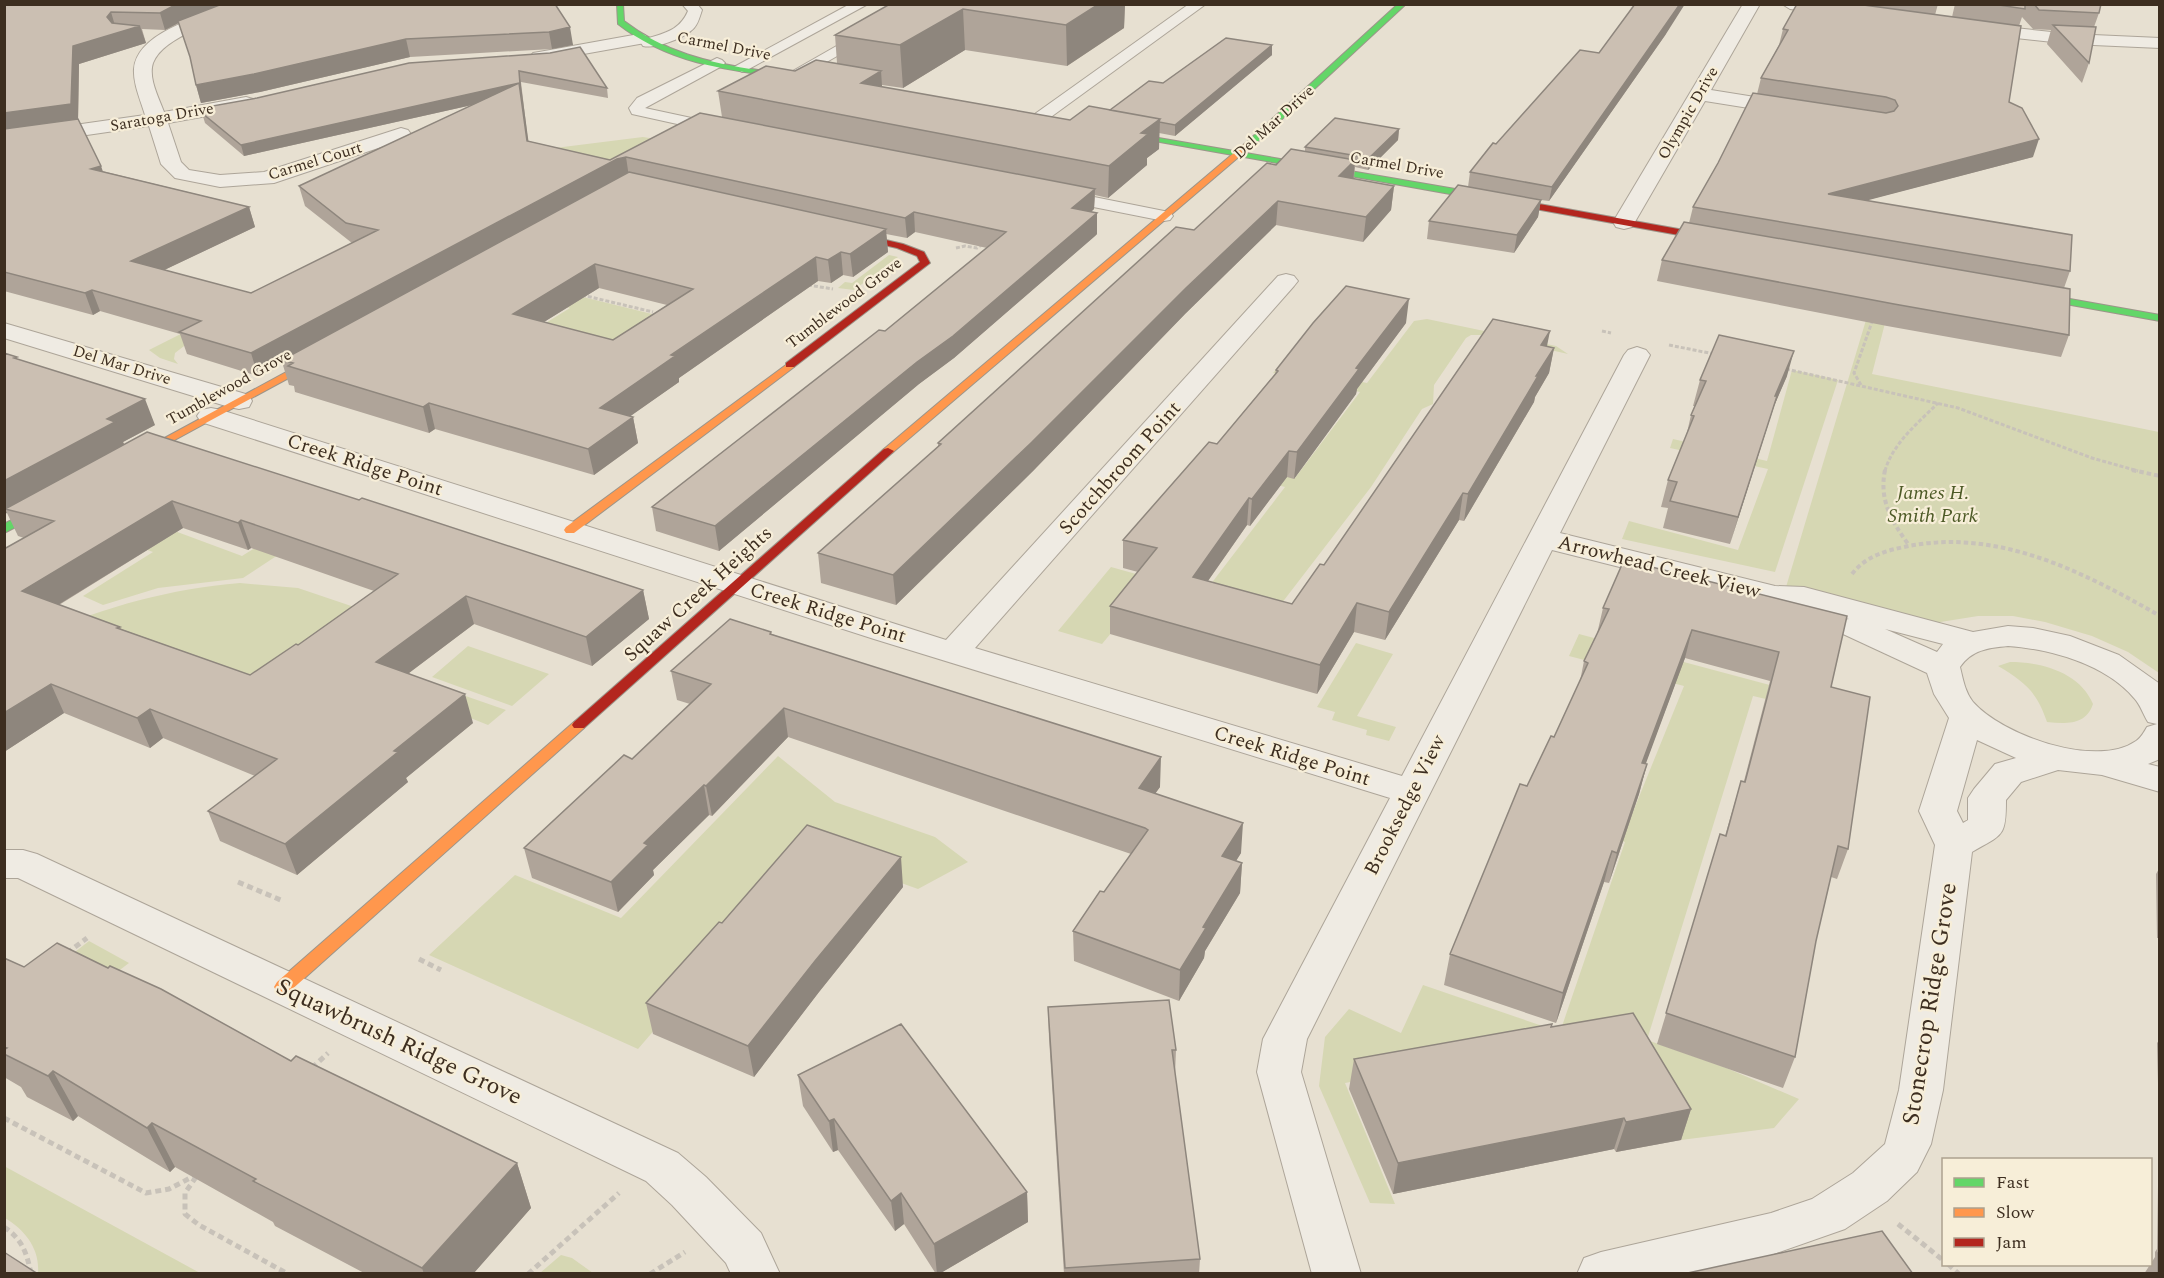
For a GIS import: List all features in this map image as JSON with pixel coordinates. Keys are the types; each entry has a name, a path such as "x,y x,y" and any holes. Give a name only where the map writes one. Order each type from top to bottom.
{"street":[{"path":"146,35 168,37 213,18 261,4"},
{"name":"Carmel Drive","path":"620,4 618,11 622,25 643,41 673,53 816,80"},
{"name":"Del Mar Drive","path":"1142,236 1239,154 1403,4"},
{"name":"Olympic Drive","path":"1624,222 1752,4"},
{"path":"1790,4 1858,14"},
{"path":"1961,27 2071,39 2160,43"},
{"name":"Carmel Court","path":"168,37 144,62 143,77 171,164 182,174 220,181 266,178 401,134"},
{"path":"523,59 643,41"},
{"path":"1699,94 1813,112"},
{"name":"Saratoga Drive","path":"4,141 156,119 260,100"},
{"path":"1032,118 1059,122"},
{"name":"Carmel Drive","path":"1100,129 1739,243"},
{"name":"Tumblewood Grove","path":"570,530 925,263 922,256 900,246 832,231"},
{"name":"Squaw Creek Heights","path":"283,987 949,398 1142,236"},
{"name":"Scotchbroom Point","path":"953,652 1286,281"},
{"path":"2007,291 2160,318"},
{"name":"Del Mar Drive","path":"4,330 239,400"},
{"name":"Brooksedge View","path":"1337,1274 1279,1071 1285,1039 1640,344"},
{"name":"Tumblewood Grove","path":"118,466 340,345"},
{"name":"Creek Ridge Point","path":"211,416 737,585 1412,792"},
{"path":"4,529 66,495"},
{"name":"Arrowhead Creek View","path":"1542,538 1775,596 1804,610 1867,631 1943,667"},
{"name":"Arrowhead Creek View","path":"1775,596 1804,597 1974,642"},
{"path":"2160,714 2148,692 2122,670 2078,649 2037,638 1992,637 1974,642 1959,647 1943,667 1947,690 1967,716 2007,741 2055,758 2105,763 2160,780"},
{"path":"1967,716 1938,811 1954,845 1987,826 1988,798 2008,773 2055,758"},
{"path":"2105,763 2143,754 2156,745 2160,735"},
{"name":"Stonecrop Ridge Grove","path":"1601,1274 1771,1234 1828,1214 1870,1187 1900,1158 1908,1144 1921,1090 1954,845"},
{"name":"Squawbrush Ridge Grove","path":"4,864 23,864 662,1167 689,1191 744,1248 756,1274"}],"lane":[{"path":"643,41 679,32 689,25 695,10 689,4"},
{"path":"742,67 861,4"},
{"path":"792,76 921,4"},
{"path":"1032,118 1199,4"},
{"path":"717,63 643,101 637,108 638,111 645,113 737,131"},
{"path":"1048,193 1164,216"}],"path":[{"path":"922,256 965,246 977,248 986,242"},
{"path":"800,283 839,289"},
{"path":"575,293 653,312"},
{"path":"1861,385 1854,373 1874,318"},
{"path":"1602,331 1640,344 1715,354"},
{"path":"1781,368 1982,415 2113,465 2160,476"},
{"path":"1908,544 1897,531 1887,512 1882,494 1882,475 1889,457 1901,439 1938,403"},
{"path":"1849,579 1861,562 1908,544 1944,540 1975,543 2009,549 2084,574 2160,616"},
{"path":"238,882 283,901"},
{"path":"60,958 122,910"},
{"path":"418,959 441,970"},
{"path":"307,1072 359,1023"},
{"path":"4,1118 146,1193 169,1189 198,1174 185,1193 185,1214 199,1225 288,1274"},
{"path":"528,1274 652,1162"},
{"path":"1860,1194 1942,1259"},
{"path":"4,1227 18,1234 31,1274"}],"green space":[{"path":"643,137 669,141 188,343 175,353 174,359 178,364 160,358 149,350 408,219 555,148"},
{"path":"889,255 898,257 854,290 838,288 845,282 852,283"},
{"name":"James H. Smith Park","path":"1878,280 1895,284 1872,374 2159,432 2159,673 2128,652 2092,636 2045,622 2013,616 1978,616 1928,624 1786,587"},
{"path":"518,281 656,315 626,346 453,380 570,308 516,293"},
{"path":"1427,319 1556,346 1568,354 1484,335 1471,335 1466,338 1434,385 1433,404 1422,409 1371,487 1278,608 1146,591 1102,644 1058,631 1111,567 1204,593 1285,487 1202,465 1209,457 1295,478 1360,392 1273,373 1280,365 1367,383 1414,321"},
{"path":"1792,370 1838,380 1775,572 1622,539 1629,521 1738,550 1768,469 1670,448 1673,439 1767,461"},
{"path":"316,510 342,513 243,578 158,588 103,605 83,596 153,552 87,528 172,530 242,556"},
{"path":"240,583 298,588 366,611 245,685 43,634 91,615 139,600"},
{"path":"1579,634 1829,701 1826,713 1753,696 1647,1040 1724,1067 1799,1099 1774,1128 1681,1140 1621,1032 1345,1083 1395,1204 1370,1203 1319,1086 1325,1037 1349,1009 1401,1033 1423,985 1560,1032 1625,842 1517,809 1624,834 1684,686 1569,656"},
{"path":"1356,643 1393,654 1357,716 1396,727 1389,741 1366,735 1367,730 1332,720 1335,712 1317,707"},
{"path":"468,646 549,674 512,706 432,677"},
{"path":"2010,662 2046,667 2069,677 2087,693 2093,704 2090,711 2075,722 2047,722 2039,703 2029,689 2016,677 1998,666"},
{"path":"425,682 506,710 488,725 453,711"},
{"path":"778,756 835,802 935,837 968,862 918,889 809,850 638,1049 429,955 515,875 621,918"},
{"path":"89,941 129,963 100,985 5,1007"},
{"path":"4,1166 200,1273 38,1273 34,1248 30,1241 19,1228 5,1218"},
{"path":"561,1255 572,1258 593,1273 540,1273"}],"building":[{"path":"4,4 177,4 160,13 111,12 107,17 112,23 140,26 73,46 71,104 4,113"},
{"path":"222,4 555,4 570,27 549,32 406,39 196,85 190,57 178,21"},
{"path":"890,4 1099,4 1066,25 963,9 900,45 835,35"},
{"path":"1635,4 1680,4 1552,187 1470,172 1493,143 1496,144 1580,50 1599,53"},
{"path":"1797,4 1856,4 2021,26 2009,102 2022,108 2039,139 1828,194 2072,235 2070,271 1693,207 1753,93 1886,113 1894,111 1898,106 1895,100 1886,97 1761,78 1788,30 1783,29"},
{"path":"1992,4 2025,4 2025,9"},
{"path":"2034,4 2101,4 2099,13 2039,10"},
{"path":"2053,25 2096,27 2089,63"},
{"path":"1226,38 1272,45 1175,125 1159,122 1160,119 1110,110 1149,81 1163,83"},
{"path":"580,47 607,88 519,71 520,84 241,145 202,113 201,108 257,98 409,63 550,53"},
{"path":"816,60 881,71 861,83 1070,120 1089,106 1160,119 1141,133 1148,134 1109,166 718,91 766,66 795,71"},
{"path":"519,83 527,141 610,160 700,113 1095,189 1072,208 1097,213 953,336 917,362 715,526 652,507 879,330 885,331 1006,232 914,212 905,218 626,157 617,159 251,353 179,332 201,321 92,290 85,293 4,272 4,129 78,119 101,166 91,169 249,207 131,261 251,293 378,230 346,223 299,186"},
{"path":"1335,118 1399,129 1369,158 1305,147"},
{"path":"1291,149 1355,160 1339,176 1394,186 1366,217 1278,201 893,575 818,553 941,444 938,443 1176,227 1194,230 1267,163 1276,165"},
{"path":"629,172 886,229 850,254 841,252 828,260 816,257 671,355 675,356 600,408 633,417 588,449 429,403 423,407 288,366 293,363 282,360","holes":["595,264 693,289 613,340 513,314"]},
{"path":"1458,185 1541,200 1517,235 1429,221"},
{"path":"1684,222 2070,289 2069,335 1662,260"},
{"path":"1346,286 1409,299 1356,368 1359,369 1297,452 1289,451 1252,499 1249,498 1193,577 1292,604 1320,564 1324,565 1493,319 1550,331 1541,345 1554,348 1468,494 1463,493 1389,612 1357,603 1320,665 1110,606 1157,548 1123,540 1209,442 1217,444 1278,371 1276,370 1313,323"},
{"path":"1719,335 1794,351 1775,396 1777,396 1738,517 1670,501 1677,482 1668,480 1694,416 1691,415 1706,381 1700,380"},
{"path":"4,353 145,399 107,419 115,422 4,481"},
{"path":"147,432 359,500 362,498 643,590 586,637 466,596 376,662 465,694 285,844 208,811 277,759 150,709 137,718 51,684 4,713 4,549 54,521 5,509","holes":["172,501 238,523 241,520 398,574 298,645 296,644 250,675 117,628 120,627 22,591"]},
{"path":"1624,560 1847,616 1831,687 1870,697 1848,849 1838,846 1816,941 1795,1057 1666,1013 1720,834 1726,836 1741,781 1745,782 1779,652 1692,630 1642,763 1647,764 1617,853 1612,851 1563,993 1450,954 1520,784 1527,786 1551,736 1554,737 1588,663 1584,661 1609,609 1603,608"},
{"path":"730,619 771,632 770,634 1161,757 1139,788 1243,823 1222,856 1242,863 1180,970 1073,931 1100,891 1104,892 1148,830 1145,828 784,708 706,786 704,785 644,843 648,845 611,882 524,848 624,755 632,759 711,684 671,671"},
{"path":"807,825 901,857 748,1046 646,1003 719,922 722,923"},
{"path":"57,943 108,968 110,966 161,989 291,1061 296,1056 517,1163 422,1268 253,1181 256,1179 152,1123 147,1128 53,1071 48,1076 4,1054 7,1048 4,1047 4,958 24,967"},
{"path":"1169,1000 1176,1050 1172,1050 1200,1259 1065,1268 1048,1007"},
{"path":"1633,1013 1691,1109 1626,1122 1624,1118 1398,1163 1354,1059 1552,1024 1551,1027"},
{"path":"901,1024 1027,1192 934,1244 901,1193 891,1201 834,1119 829,1121 798,1075"},
{"path":"1882,1231 1913,1274 1683,1274"},
{"path":"4,1252 7,1254 38,1274 4,1274"},
{"path":"2158,1253 2160,1253 2160,1274 2158,1274"}],"traffic: fast":[{"path":"620,4 621,22 640,37 683,57 732,68 804,78"},
{"path":"1251,143 1403,4"},
{"path":"1115,132 1467,194"},
{"path":"2025,294 2160,318"},
{"path":"4,529 50,504"}],"traffic: slow":[{"path":"888,451 1251,143"},
{"path":"130,460 327,353"},
{"path":"570,530 790,365"},
{"path":"283,987 579,725"}],"traffic: jam":[{"path":"1467,194 1723,240"},
{"path":"790,365 925,263 921,254 900,246 843,233"},
{"path":"579,725 888,451"}]}
